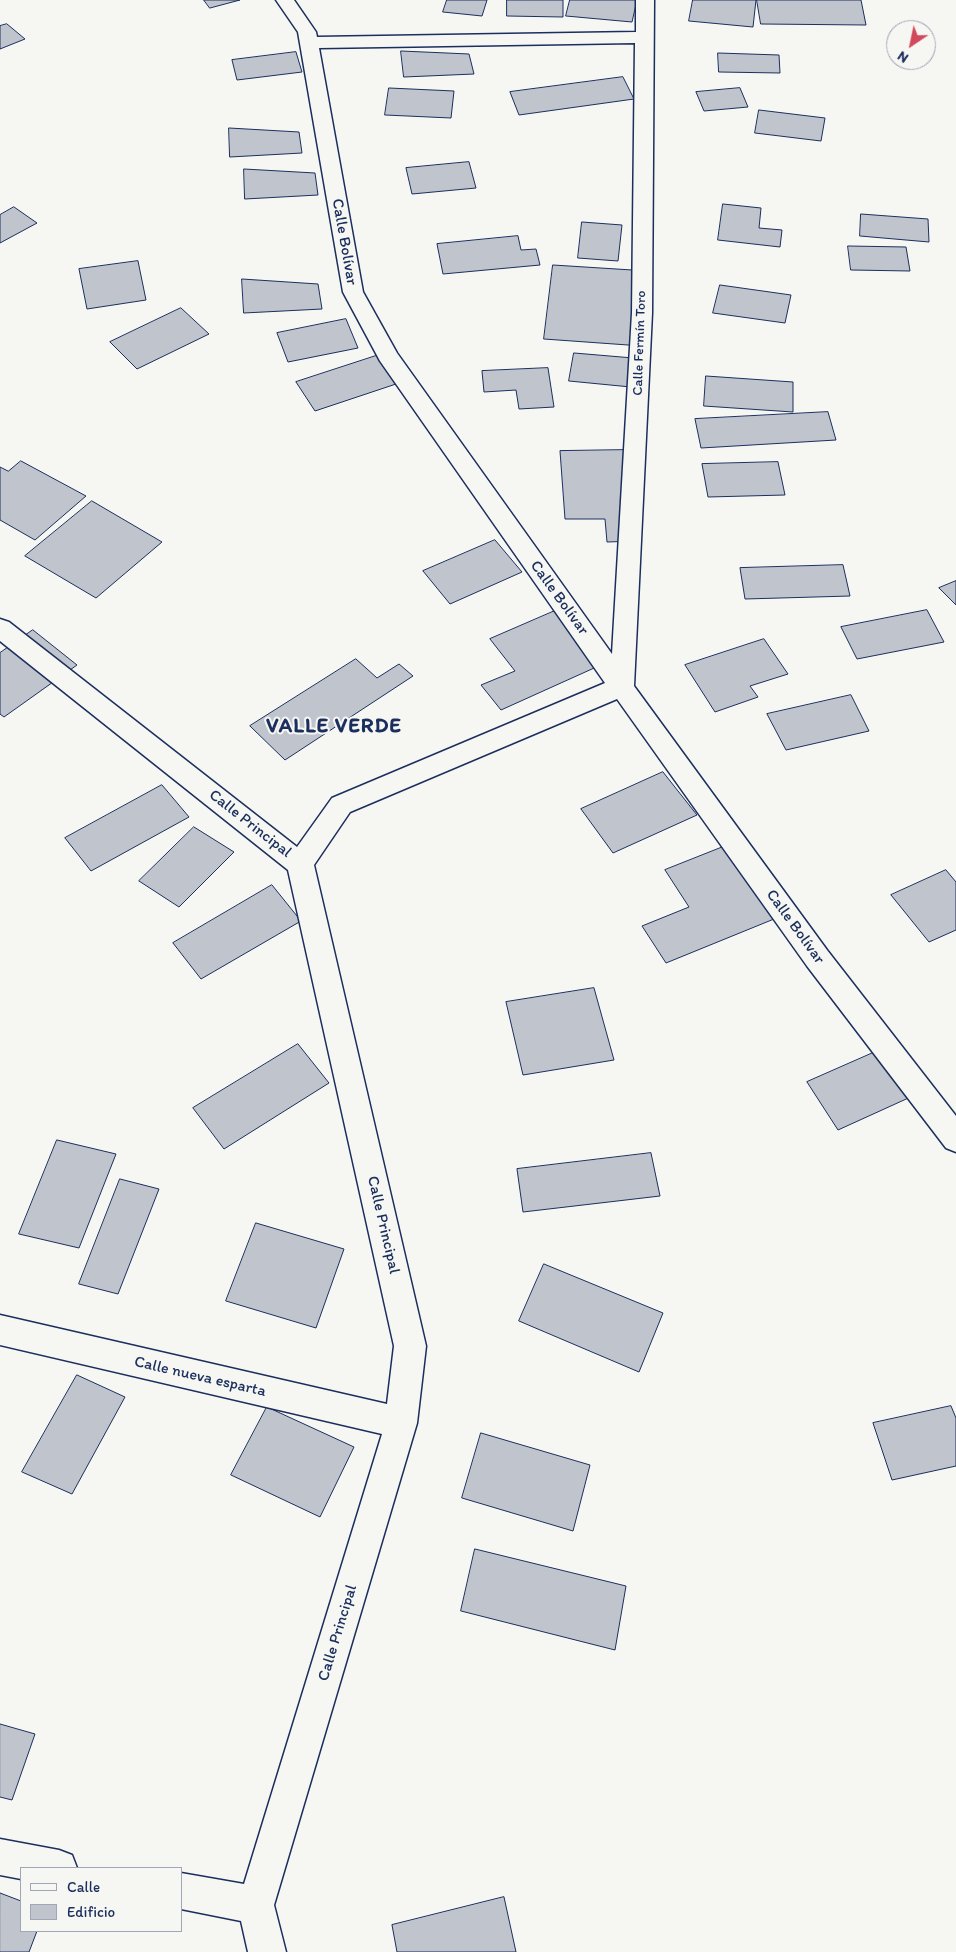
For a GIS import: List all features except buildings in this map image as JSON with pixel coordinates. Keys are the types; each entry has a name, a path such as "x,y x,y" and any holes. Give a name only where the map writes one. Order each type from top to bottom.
{"street":[{"name":"Calle Bolívar","path":"286,0 307,32 353,292 388,356 817,958 956,1139"},
{"name":"Calle Fermín Toro","path":"622,686 642,313 645,0"},
{"path":"309,43 644,37"},
{"name":"Calle Principal","path":"0,628 300,864 410,1346 401,1423 256,1905 267,1952"},
{"path":"300,864 341,805 622,686"},
{"name":"Calle nueva esparta","path":"0,1330 401,1423"},
{"path":"0,1857 55,1867"},
{"path":"182,1891 256,1905"}],"district":[{"name":"VALLE VERDE","path":"334,727"}]}
